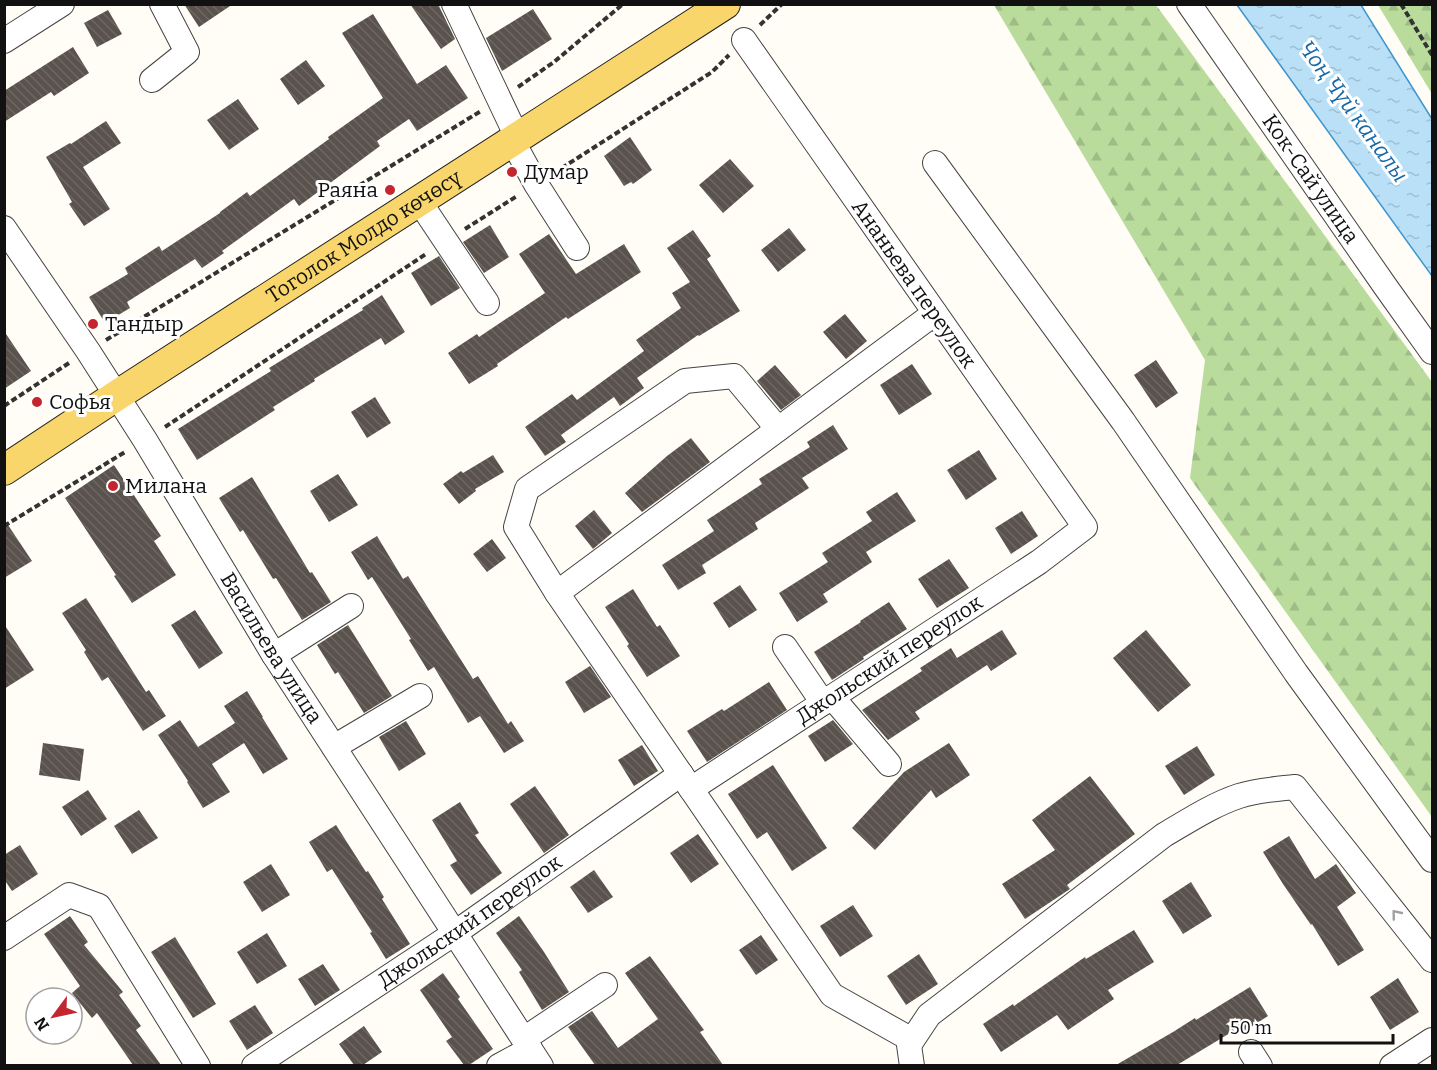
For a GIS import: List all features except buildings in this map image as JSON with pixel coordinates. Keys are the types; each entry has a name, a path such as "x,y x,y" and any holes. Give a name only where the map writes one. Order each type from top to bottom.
{"main road":[{"name":"Тоголок Молдо көчөсү","path":"4,470 516,140 713,8"}],"street":[{"path":"4,41 62,4"},
{"path":"152,80 187,52 162,4"},
{"path":"454,4 500,99 536,184 577,248"},
{"name":"Кок-Сай улица","path":"1189,4 1432,352"},
{"name":"Ананьева переулок","path":"744,40 1085,527"},
{"path":"935,163 1123,421 1296,673 1432,860"},
{"path":"419,201 487,303"},
{"name":"Васильева улица","path":"4,228 88,351 145,440 274,655 531,1051"},
{"path":"557,593 935,313"},
{"path":"778,429 734,376 685,381 527,489 516,527 557,593 832,995 912,1040"},
{"name":"Джольский переулок","path":"254,1065 686,781 828,700 1039,562 1085,527"},
{"path":"274,655 351,606"},
{"path":"786,647 828,700 889,764"},
{"path":"334,747 420,696"},
{"path":"912,1065 909,1045 929,1015 1164,835 1206,810 1240,796 1268,790 1295,788 1432,960"},
{"path":"4,938 69,895 99,906 198,1065"},
{"path":"499,1065 531,1051 605,985"},
{"path":"1392,1065 1432,1040"}],"path":[{"path":"4,406 88,351 500,99 554,62 623,4"},
{"path":"4,526 145,440 446,241 712,72 782,4"},
{"path":"1401,4 1432,55"}],"green space":[{"path":"994,5 1156,5 1432,382 1432,817 1190,478 1205,360"},
{"path":"1378,5 1432,5 1432,94"}],"water":[{"name":"Чоң Чүй каналы","path":"1237,5 1361,5 1432,119 1432,276"}],"place":[{"name":"Думар","path":"512,172"},
{"name":"Раяна","path":"390,190"},
{"name":"Тандыр","path":"93,324"},
{"name":"Софья","path":"37,402"},
{"name":"Милана","path":"113,486"}]}
